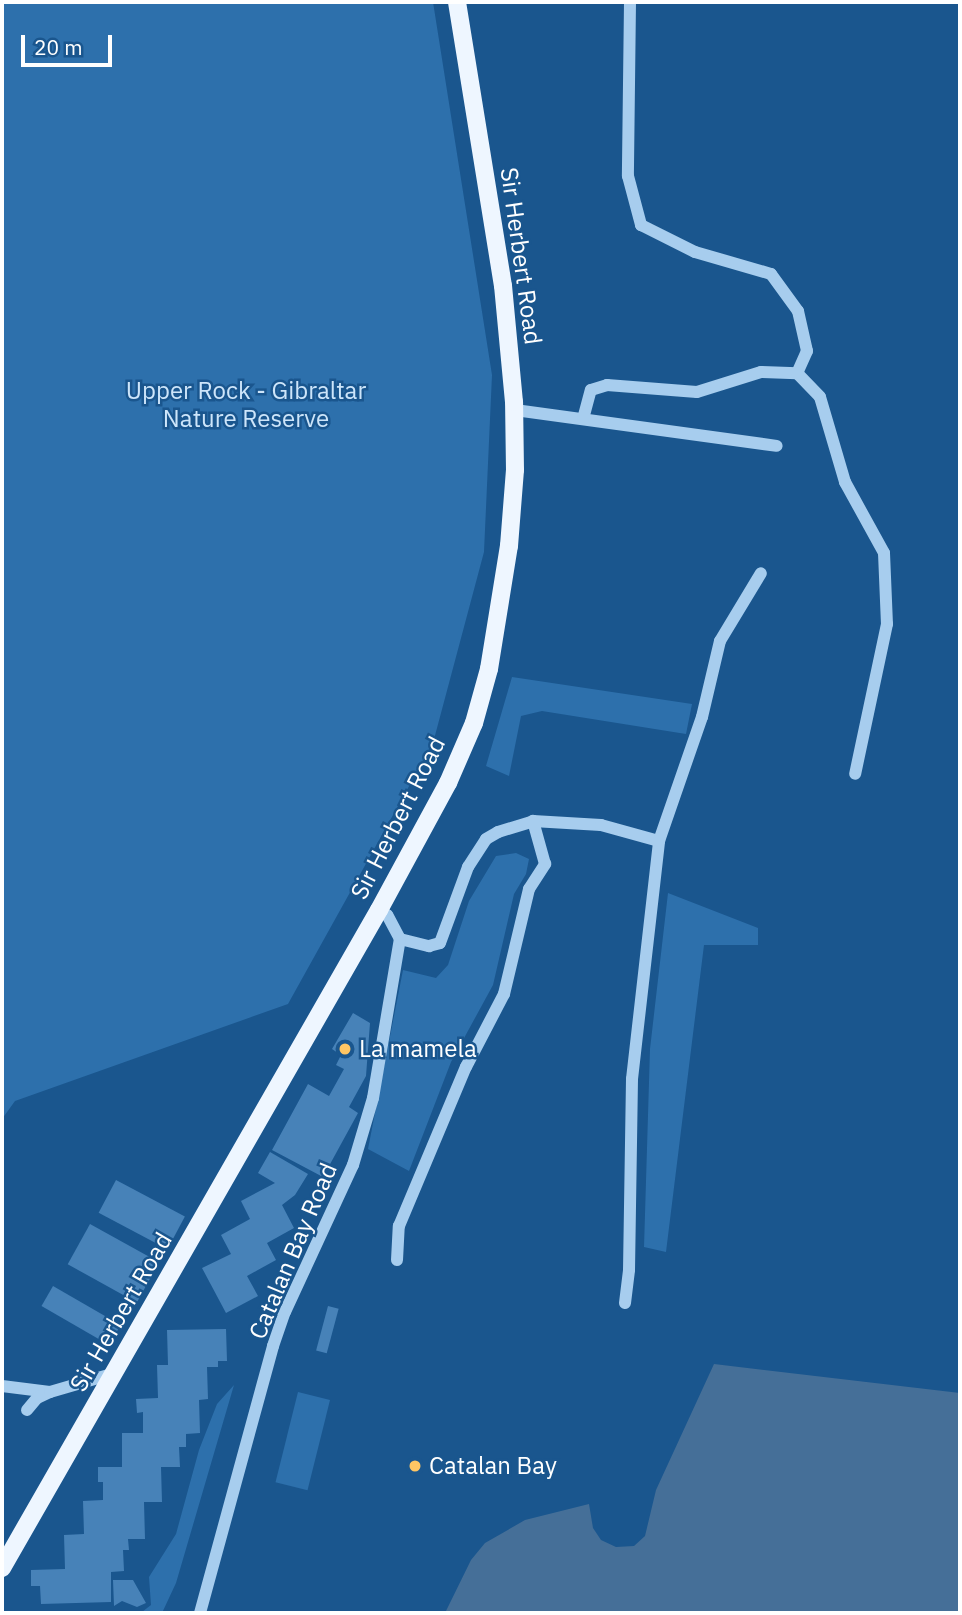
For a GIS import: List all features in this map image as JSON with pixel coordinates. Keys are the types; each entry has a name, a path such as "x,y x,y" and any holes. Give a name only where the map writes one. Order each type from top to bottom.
{"main road":[{"name":"Sir Herbert Road","path":"2,1568 379,910 448,783 474,723 489,668 509,546 515,470 514,410 503,286 457,2"}],"street":[{"path":"630,2 628,176 641,225 695,252 771,274 798,311 807,351 797,373"},
{"path":"583,419 591,390 607,385 697,391 761,372 797,373 820,397 845,482 884,553 887,624 855,774"},
{"path":"514,410 777,446"},
{"path":"625,1303 629,1270 632,1079 659,841 702,717 720,641 761,573"},
{"path":"379,910 387,915 400,939 429,946 440,943 468,867 486,839 533,821 601,825 659,841"},
{"path":"397,1260 399,1226 466,1067 504,993 529,889 545,864 533,821"},
{"name":"Catalan Bay Road","path":"200,1613 273,1346 285,1312 363,1138 373,1098 400,939"},
{"path":"27,1410 37,1398 50,1392 115,1373"},
{"path":"2,1386 50,1392"}],"green space":[{"name":"Upper Rock - Gibraltar Nature Reserve","path":"2,2 433,2 492,375 484,552 433,743 288,1004 15,1101 2,1119"},
{"path":"512,677 692,704 686,734 542,711 521,716 509,776 486,766"},
{"path":"516,853 529,859 526,874 514,894 493,985 451,1062 409,1171 368,1149 403,970 436,978 448,965 469,901 496,856"},
{"path":"668,893 758,928 758,945 704,945 666,1252 644,1247 650,1049"},
{"path":"234,1385 176,1583 162,1613 116,1613 142,1612 151,1605 149,1577 176,1534 199,1450 217,1404"},
{"path":"298,1392 330,1400 308,1490 276,1482"}],"shaded area":[{"path":"714,1364 960,1393 960,1613 445,1613 471,1560 485,1543 525,1520 589,1504 593,1528 601,1540 616,1547 634,1546 645,1536 656,1490"}],"building":[{"path":"353,1013 370,1023 366,1076 349,1107 358,1113 323,1177 272,1150 308,1084 329,1096 344,1069 336,1065 341,1055 332,1049"},
{"path":"270,1152 308,1174 295,1195 282,1205 294,1228 267,1243 276,1260 247,1276 258,1296 226,1313 202,1268 231,1254 221,1235 250,1219 241,1201 275,1183 258,1173"},
{"path":"116,1180 185,1217 167,1249 99,1213"},
{"path":"90,1224 159,1262 137,1303 68,1264"},
{"path":"53,1286 121,1325 109,1345 42,1306"},
{"path":"328,1306 339,1309 327,1353 316,1350"},
{"path":"226,1329 227,1361 218,1361 218,1367 207,1367 208,1399 199,1400 200,1433 186,1434 186,1447 179,1447 180,1467 161,1467 162,1502 144,1502 145,1539 128,1539 129,1550 123,1550 124,1571 111,1572 111,1602 41,1604 40,1586 31,1586 31,1570 65,1569 64,1535 84,1534 83,1501 103,1500 103,1482 98,1482 98,1467 122,1467 122,1433 143,1433 143,1412 137,1413 136,1399 158,1398 157,1365 168,1365 167,1330"},
{"path":"113,1580 133,1580 146,1603 137,1607 122,1601 114,1606"}],"place":[{"name":"La mamela","path":"345,1049"},
{"name":"Catalan Bay","path":"415,1466"}]}
